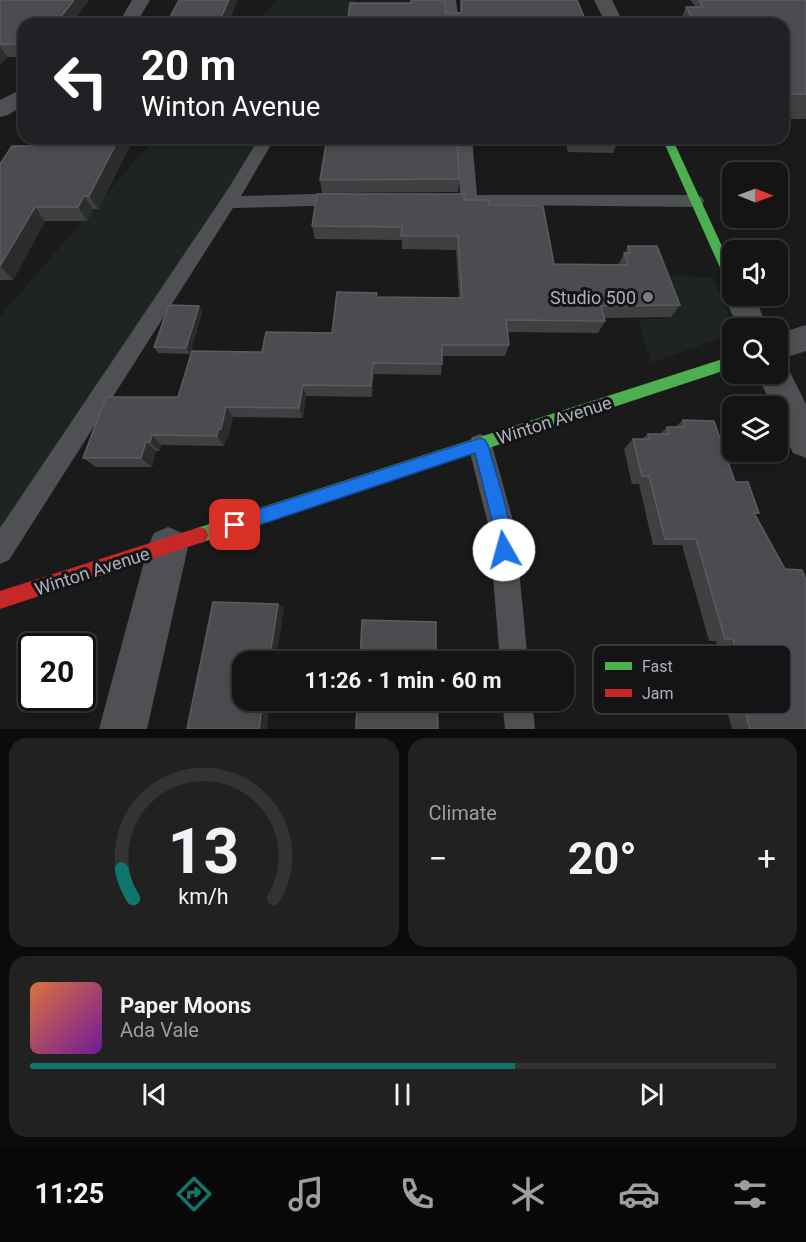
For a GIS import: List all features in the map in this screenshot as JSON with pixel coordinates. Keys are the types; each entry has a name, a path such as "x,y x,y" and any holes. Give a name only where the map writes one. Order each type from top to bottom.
{"street":[{"path":"130,18 141,0"},
{"path":"603,0 612,18"},
{"path":"0,110 18,99"},
{"path":"670,144 722,259"},
{"path":"788,344 806,338"},
{"name":"Winton Avenue","path":"0,600 722,365"},
{"path":"779,384 806,441"},
{"path":"123,729 168,547"}],"lane":[{"path":"450,0 452,18"},
{"path":"0,551 228,202 263,144"},
{"path":"464,144 469,200"},
{"path":"228,202 356,199"},
{"path":"424,200 696,201"},
{"path":"480,445 502,528 513,651"},
{"path":"518,711 520,729"}],"shaded area":[{"path":"276,0 356,0 344,18 260,18"},
{"path":"150,144 263,144 0,552 0,316"},
{"path":"659,276 712,277 722,298 722,306 725,306 729,318 722,318 722,337 651,363 638,319 666,319 672,312"}],"building":[{"path":"0,0 74,0 60,18 18,18 18,44 0,44"},
{"path":"179,0 229,0 221,18 170,18"},
{"path":"411,0 444,0 446,13 460,13 462,11 461,0 577,0 584,18 348,18 350,3 411,3"},
{"path":"699,0 806,0 806,94 789,94 789,18 692,18 686,7 703,7"},
{"path":"34,144 116,144 89,196 84,196 78,207 35,207 0,266 0,164 12,146 33,146"},
{"path":"326,144 457,144 459,179 320,180"},
{"path":"317,194 464,194 464,200 488,200 489,205 543,206 554,264 628,265 624,253 630,253 628,246 657,246 680,305 601,306 605,321 506,320 509,345 442,345 442,364 373,363 371,386 303,385 299,408 226,407 217,436 152,435 150,442 146,442 141,458 83,458 106,397 178,397 192,351 262,352 266,332 332,333 337,292 377,293 376,297 462,298 458,236 401,236 402,227 312,226"},
{"path":"169,305 199,306 186,348 154,347"},
{"path":"683,420 714,421 722,444 722,462 728,462 735,482 748,482 759,513 754,513 785,569 802,570 806,580 806,729 750,729 746,714 791,714 791,645 735,645 733,639 725,639 696,539 665,539 649,476 642,476 633,439 650,439 648,434 669,434 667,427 685,427"},
{"path":"213,602 278,604 271,651 232,651 232,711 261,711 259,729 187,729"},
{"path":"362,620 436,622 436,651 361,651"},
{"path":"357,711 437,711 438,729 356,729"}],"traffic: fast":[{"path":"670,144 722,259"},
{"path":"200,535 722,365"}],"traffic: jam":[{"path":"0,600 200,535"}],"place":[{"name":"Studio 500","path":"648,297"}],"route":[{"path":"235,525 480,445 502,528 504,550"}]}
